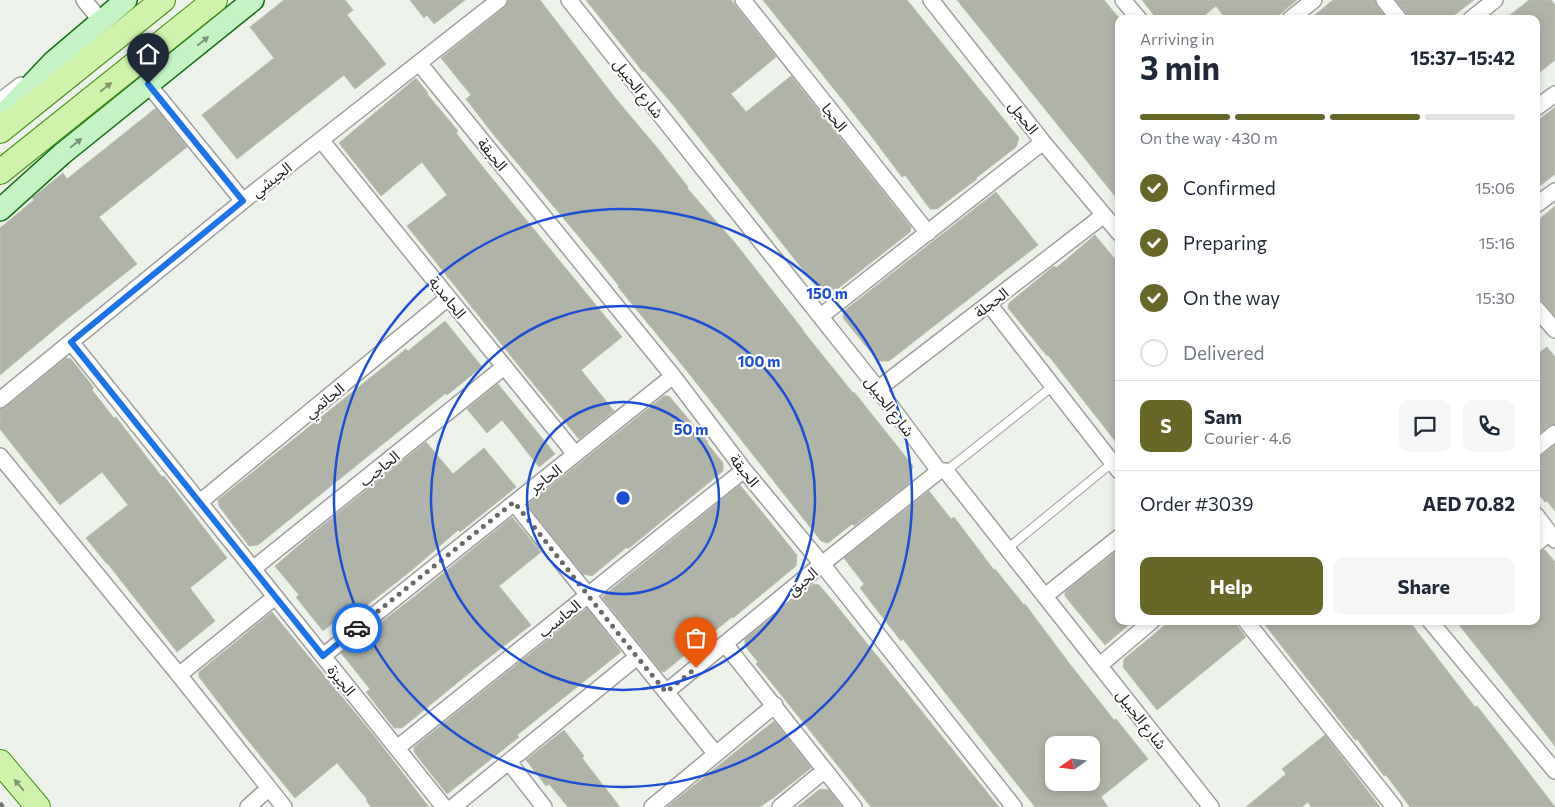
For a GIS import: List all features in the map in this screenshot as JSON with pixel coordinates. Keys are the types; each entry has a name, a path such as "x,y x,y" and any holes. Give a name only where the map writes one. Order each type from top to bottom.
{"main road":[{"path":"0,131 163,0"},
{"path":"0,172 215,0"},
{"path":"0,762 38,807"}],"street":[{"path":"84,0 100,21"},
{"path":"0,101 53,62 126,0"},
{"path":"0,210 52,163 253,0"},
{"name":"الجيشي","path":"0,400 243,201 499,0"},
{"name":"شارع الحبيل","path":"569,0 942,471 1008,548 1100,665 1205,805"},
{"name":"الحجا","path":"743,0 928,233"},
{"name":"الحجل","path":"931,0 1043,142 1115,228"},
{"path":"1295,15 1314,0"},
{"path":"1384,0 1396,15"},
{"path":"1476,15 1495,0"},
{"path":"1127,1 1136,15"},
{"path":"0,118 53,62"},
{"name":"الحبقة","path":"419,63 673,376 744,470 822,564 1014,807"},
{"path":"148,84 243,201"},
{"path":"1540,105 1555,94"},
{"name":"الحامدية","path":"321,140 575,454"},
{"path":"821,316 1043,142"},
{"path":"0,195 52,163"},
{"path":"1540,203 1555,191"},
{"name":"الحجلة","path":"878,389 1104,214"},
{"name":"الحاتمي","path":"200,502 448,298"},
{"path":"988,304 1115,466"},
{"path":"1540,313 1555,330"},
{"name":"الجيزة","path":"71,342 444,807"},
{"name":"الحاجب","path":"254,568 504,367"},
{"name":"الحاجر","path":"323,656 673,376"},
{"path":"1540,445 1555,433"},
{"path":"0,456 284,807"},
{"name":"الحاسب","path":"397,748 744,470"},
{"name":"الحبق","path":"666,692 822,564 942,471"},
{"path":"514,502 715,753"},
{"path":"1540,520 1552,536 1540,542"},
{"path":"1045,596 1115,540"},
{"path":"179,675 275,597"},
{"path":"1100,665 1147,625"},
{"path":"1249,625 1394,807"},
{"path":"1437,625 1555,771"},
{"path":"725,644 854,807"},
{"path":"453,807 637,657"},
{"path":"652,807 774,705"},
{"path":"509,762 544,807"},
{"path":"780,807 825,770"},
{"path":"248,807 270,788"}],"lane":[{"path":"942,471 1053,386"},
{"path":"1008,548 1115,468"}],"building":[{"path":"284,0 345,0 353,10 347,15 386,64 355,89 344,75 237,159 202,115 274,58 250,27"},
{"path":"410,0 465,0 434,24 427,15 424,18"},
{"path":"509,0 540,0 687,188 736,244 803,331 913,466 909,483 854,526 852,524 828,543 821,541 595,256 493,134 466,99 471,95 441,58 505,7"},
{"path":"586,0 731,0 776,57 731,94 746,112 791,76 911,227 910,232 831,294 822,294 675,107 643,72"},
{"path":"763,0 907,0 1019,138 1016,147 937,209 930,209 905,175 902,177"},
{"path":"957,0 1104,0 1116,15 1115,196"},
{"path":"1142,0 1297,0 1279,15 1223,15 1216,6 1205,15 1154,15"},
{"path":"1333,0 1375,0 1384,15 1315,15"},
{"path":"1396,0 1474,0 1454,15 1407,15"},
{"path":"1529,0 1551,0 1555,5 1555,60 1540,72 1540,15 1510,15"},
{"path":"416,78 458,131 456,133 482,166 622,337 581,370 614,411 579,439 407,226 447,195 422,162 381,196 339,143"},
{"path":"1555,107 1555,174 1540,186 1540,119"},
{"path":"156,108 187,147 99,217 137,264 0,375 0,228 34,200 32,198 63,173 67,179"},
{"path":"996,192 1038,245 889,361 878,361 843,318 844,311"},
{"path":"1555,206 1555,316 1540,299 1540,219"},
{"path":"1095,235 1115,259 1115,441 1048,355 1008,308 1009,303 1054,266 1056,268"},
{"path":"445,321 482,367 447,395 446,393 258,545 249,546 219,506 218,500 406,349 408,351"},
{"path":"1547,347 1555,357 1555,424 1540,433 1540,352"},
{"path":"66,358 71,359 94,388 92,390 114,418 116,417 162,477 164,476 227,558 190,588 215,621 177,652 86,538 128,505 102,472 60,505 0,429 0,409 6,407"},
{"path":"498,384 555,454 539,467 502,420 487,433 467,409"},
{"path":"664,396 669,396 708,442 723,463 723,471 592,576 583,574 527,505"},
{"path":"426,442 453,474 484,448 516,487 460,532 458,530 412,570 347,621 343,615 323,631 296,597 299,595 275,566"},
{"path":"1555,445 1555,511 1540,496 1540,456"},
{"path":"740,485 797,555 796,566 664,672 661,671 602,597"},
{"path":"929,491 951,519 954,517 994,570 1025,604 1114,720 1116,719 1148,759 1101,797 1108,807 1035,807 903,639 901,641 860,588 864,584 844,558"},
{"path":"512,517 541,552 499,586 531,625 402,728 394,728 366,692 370,689 341,653 414,597"},
{"path":"1546,551 1555,562 1555,746 1459,625 1540,625 1540,552"},
{"path":"1115,552 1115,625 1128,625 1105,645 1065,596 1065,592"},
{"path":"813,584 819,585 832,600 999,807 871,807 756,664 758,662 745,646 745,639"},
{"path":"587,608 621,652 447,794 414,752 414,747"},
{"path":"272,612 375,737 429,807 371,807 367,799 337,763 295,798 246,738 199,677 199,672"},
{"path":"1165,625 1236,625 1246,637 1157,710 1123,667 1124,659"},
{"path":"1265,625 1412,625 1555,807 1410,807 1357,739 1355,740"},
{"path":"774,721 811,768 760,807 667,807"},
{"path":"564,730 584,756 582,758 620,807 568,807 549,784 546,786 526,760"},
{"path":"1325,735 1380,807 1311,807 1308,802 1302,807 1246,807 1286,774 1282,769"},
{"path":"820,789 829,790 842,807 797,807"}],"railway":[{"path":"0,803 3,807"}],"way so far":[{"path":"357,628 514,502 666,692 696,668"}],"route":[{"path":"148,84 243,201 71,342 323,656 357,628"}]}
